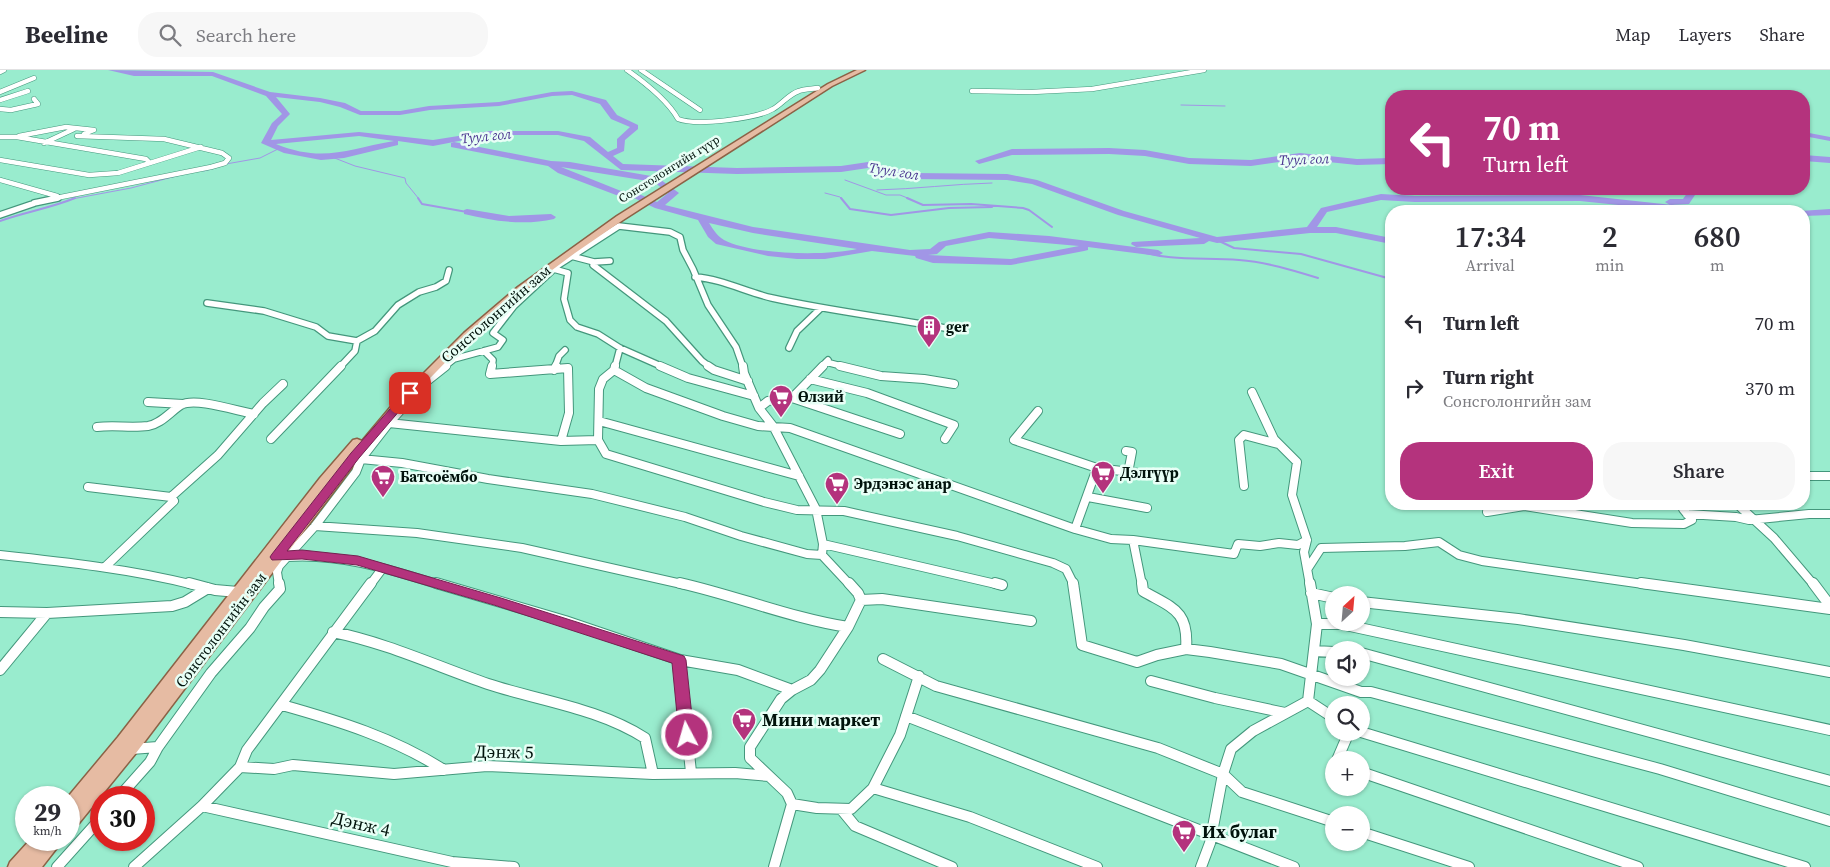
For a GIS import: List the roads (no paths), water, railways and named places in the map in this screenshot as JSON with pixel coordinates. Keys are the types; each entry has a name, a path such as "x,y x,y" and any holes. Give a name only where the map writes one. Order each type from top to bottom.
{"main road":[{"path":"742,139 818,88 854,70"},
{"path":"742,139 830,85 862,70"},
{"name":"Сонсголонгийн гүүр","path":"615,218 742,139"},
{"name":"Сонсголонгийн зам","path":"80,794 281,557 355,456 424,381 467,335 509,304 615,218"},
{"name":"Сонсголонгийн зам","path":"80,811 131,749 238,592 337,464 391,403 464,330 518,285 615,218"},
{"path":"16,867 30,851"},
{"path":"31,867 45,851"}],"street":[{"path":"0,72 4,70"},
{"path":"627,70 648,84 655,94 672,108 678,119 692,124 770,112 798,91 818,88"},
{"path":"641,70 700,110"},
{"path":"972,90 1046,92 1092,89 1204,70"},
{"path":"0,92 34,78"},
{"path":"0,100 28,91"},
{"path":"0,109 12,110 38,104 34,99"},
{"path":"0,138 15,137 45,129 75,126 94,130 77,136 147,137 222,152 229,158 225,162 211,167 34,203"},
{"path":"44,143 80,127"},
{"path":"15,137 146,159 149,162"},
{"path":"0,160 90,175 118,173 201,147"},
{"path":"0,180 57,196"},
{"path":"0,215 78,189"},
{"path":"568,257 619,226 670,232 680,237 679,245 708,306 731,339 744,367 744,373 759,408 773,426 816,509 823,544 822,555"},
{"path":"568,257 594,262 610,261"},
{"path":"594,262 593,265 614,283 666,321 702,361 714,370 748,381"},
{"path":"551,268 568,273 564,299 570,320 577,327 598,334 620,348 688,378 754,396"},
{"path":"207,303 264,311 316,327 328,336 357,341 375,331 398,305 419,292 436,287 446,280 449,270"},
{"path":"695,277 707,277 766,297 950,329"},
{"path":"129,786 150,762 158,747 210,673 250,628 264,607 280,589 277,572 281,557 315,526 356,472 361,459 424,381 454,359 498,346 502,340 493,333 509,304"},
{"path":"790,348 790,341 797,331 822,308"},
{"path":"271,439 355,350 357,341"},
{"path":"620,348 614,370 603,379 599,389 598,440 606,454 764,502 797,510 844,511 957,536 1053,563 1066,569 1075,587 1082,645 1137,662 1157,655 1186,649 1281,664 1361,692 1371,692 1660,769 1830,821"},
{"path":"554,370 559,356 565,350"},
{"path":"484,351 493,360 490,374 568,368 569,413 561,441"},
{"path":"792,398 827,360 882,376 924,379 954,384"},
{"path":"614,370 646,388 723,416 758,426 790,428 1075,529 1111,539 1133,540 1234,554 1238,544 1260,546 1280,543 1298,545 1307,540"},
{"path":"810,379 867,393 954,425 945,439"},
{"path":"88,487 172,497 218,455 283,384"},
{"path":"1252,392 1274,439 1297,462 1292,495 1307,540 1304,552 1317,624 1308,701"},
{"path":"759,408 768,402 792,398 900,434"},
{"path":"148,402 201,403 254,414"},
{"path":"97,427 113,424 148,426 157,423 183,404"},
{"path":"1038,411 1014,440 1097,468 1171,477"},
{"path":"599,421 799,476"},
{"path":"389,423 561,441 598,440"},
{"path":"1244,486 1239,440 1244,436 1256,437 1280,444"},
{"path":"1126,451 1132,452 1128,472"},
{"path":"361,459 402,463 488,479 592,494 685,517 741,536 807,554 822,555 858,594 861,600"},
{"path":"1075,529 1097,468"},
{"path":"1810,476 1830,476"},
{"path":"105,567 174,501 172,497"},
{"path":"1088,497 1147,508"},
{"path":"1487,512 1499,510"},
{"path":"1552,510 1641,523 1684,524 1692,520 1684,510"},
{"path":"1744,510 1757,520 1790,554 1829,605"},
{"path":"1687,514 1757,520 1809,514 1830,514"},
{"path":"315,526 416,533 522,548 710,590 823,622 848,627"},
{"path":"1133,540 1143,591 1175,609 1183,617 1187,637 1186,649"},
{"path":"1308,568 1322,548 1405,546 1440,542 1447,550 1462,556 1498,564 1829,605"},
{"path":"823,544 1002,585"},
{"path":"0,555 105,567 163,577 208,588 238,592"},
{"path":"281,557 302,555 358,560 382,569 497,601 679,660 705,662 756,674 792,690"},
{"path":"134,867 202,806 240,767 247,750 382,569"},
{"path":"0,612 47,613 172,606 189,600 208,588"},
{"path":"1311,593 1325,596"},
{"path":"861,600 882,599 1030,622"},
{"path":"774,867 792,804 787,793 750,758 750,747 781,698 811,680 820,670 848,627 861,600"},
{"path":"1370,603 1518,619 1684,645 1830,672"},
{"path":"0,670 47,613"},
{"path":"1317,624 1348,626 1830,730"},
{"path":"334,632 367,639 489,684 597,715 634,731 645,738 653,774"},
{"path":"1314,651 1325,652"},
{"path":"1370,655 1830,781"},
{"path":"883,659 936,686 1158,748 1223,774 1242,792 1325,819"},
{"path":"679,660 691,772"},
{"path":"792,804 851,809 873,788 900,735 919,676"},
{"path":"1151,681 1215,698 1285,713"},
{"path":"1201,867 1212,835 1223,774 1231,750 1253,731 1308,701"},
{"path":"1308,701 1325,712"},
{"path":"282,705 335,720 384,739 425,756 444,770"},
{"path":"906,716 1294,867"},
{"path":"1370,735 1805,867"},
{"path":"131,749 158,747"},
{"name":"Дэнж 5","path":"240,767 274,769 293,765 394,774 487,766 653,774 691,772 769,776"},
{"path":"1370,775 1638,867"},
{"path":"873,788 970,817 1097,867"},
{"name":"Дэнж 4","path":"202,806 452,862 514,867"},
{"path":"841,809 856,826 952,867"},
{"path":"56,867 90,830"},
{"path":"1370,835 1469,867"}],"waterway":[{"name":"Туул гол","path":"112,70 134,74 213,74 269,94"},
{"path":"269,94 320,100 342,105 360,113 400,113 429,108 499,104 552,94 572,93 603,102 614,117 635,127 621,139 621,149 607,155"},
{"name":"Туул гол","path":"269,94 286,114 275,125 265,143 359,134 433,143 490,133 558,133 587,139 621,167 737,171 841,169 868,165 913,176 1007,177 1034,182 1121,213 1217,240 1310,230"},
{"path":"1181,105 1225,106"},
{"name":"Туул гол","path":"1810,135 1830,139"},
{"path":"272,146 295,154 329,157 395,143"},
{"path":"454,145 551,164"},
{"path":"226,164 260,158 278,149"},
{"name":"Туул гол","path":"979,161 1012,152 1109,151 1145,153 1189,161 1251,163 1300,156 1357,162 1385,161"},
{"path":"332,157 355,166 405,178 406,183 419,199"},
{"name":"Туул гол","path":"1810,158 1830,160"},
{"path":"551,164 570,165 657,180 674,193 658,206"},
{"path":"551,164 561,171 619,193 636,196 658,206"},
{"path":"204,171 218,167"},
{"path":"73,199 131,188 184,174"},
{"path":"845,180 886,195 900,195 910,199"},
{"path":"877,190 992,183"},
{"path":"825,193 841,198"},
{"name":"Туул гол","path":"1670,202 1686,202 1690,195"},
{"name":"Туул гол","path":"1310,230 1324,210 1381,197 1415,199 1580,198 1645,205"},
{"path":"418,198 422,204 467,212"},
{"path":"841,198 850,209 891,215 949,208 992,207"},
{"path":"907,198 923,205 971,204 1023,208 1029,210 1052,227"},
{"path":"0,221 73,199"},
{"path":"658,206 753,230 910,253 933,252 943,244 989,235 1049,239 1158,253"},
{"path":"467,212 509,219 551,217"},
{"name":"Туул гол","path":"1810,213 1830,212"},
{"path":"702,218 712,235 720,242 754,251 811,257 854,253 868,249"},
{"path":"1310,230 1336,230 1385,240"},
{"path":"1217,240 1234,248 1301,254 1385,277"},
{"path":"1136,244 1204,241"},
{"path":"920,256 933,260 1011,262 1084,248"},
{"path":"1136,250 1174,258 1226,259 1259,263 1289,269 1318,278"}],"place":[{"name":"ger","path":"929,348"},
{"name":"Өлзий","path":"781,418"},
{"name":"Дэлгүүр","path":"1103,494"},
{"name":"Батсоёмбо","path":"383,498"},
{"name":"Эрдэнэс анар","path":"837,505"},
{"name":"Мини маркет","path":"744,741"},
{"name":"Их булаг","path":"1184,853"}]}
